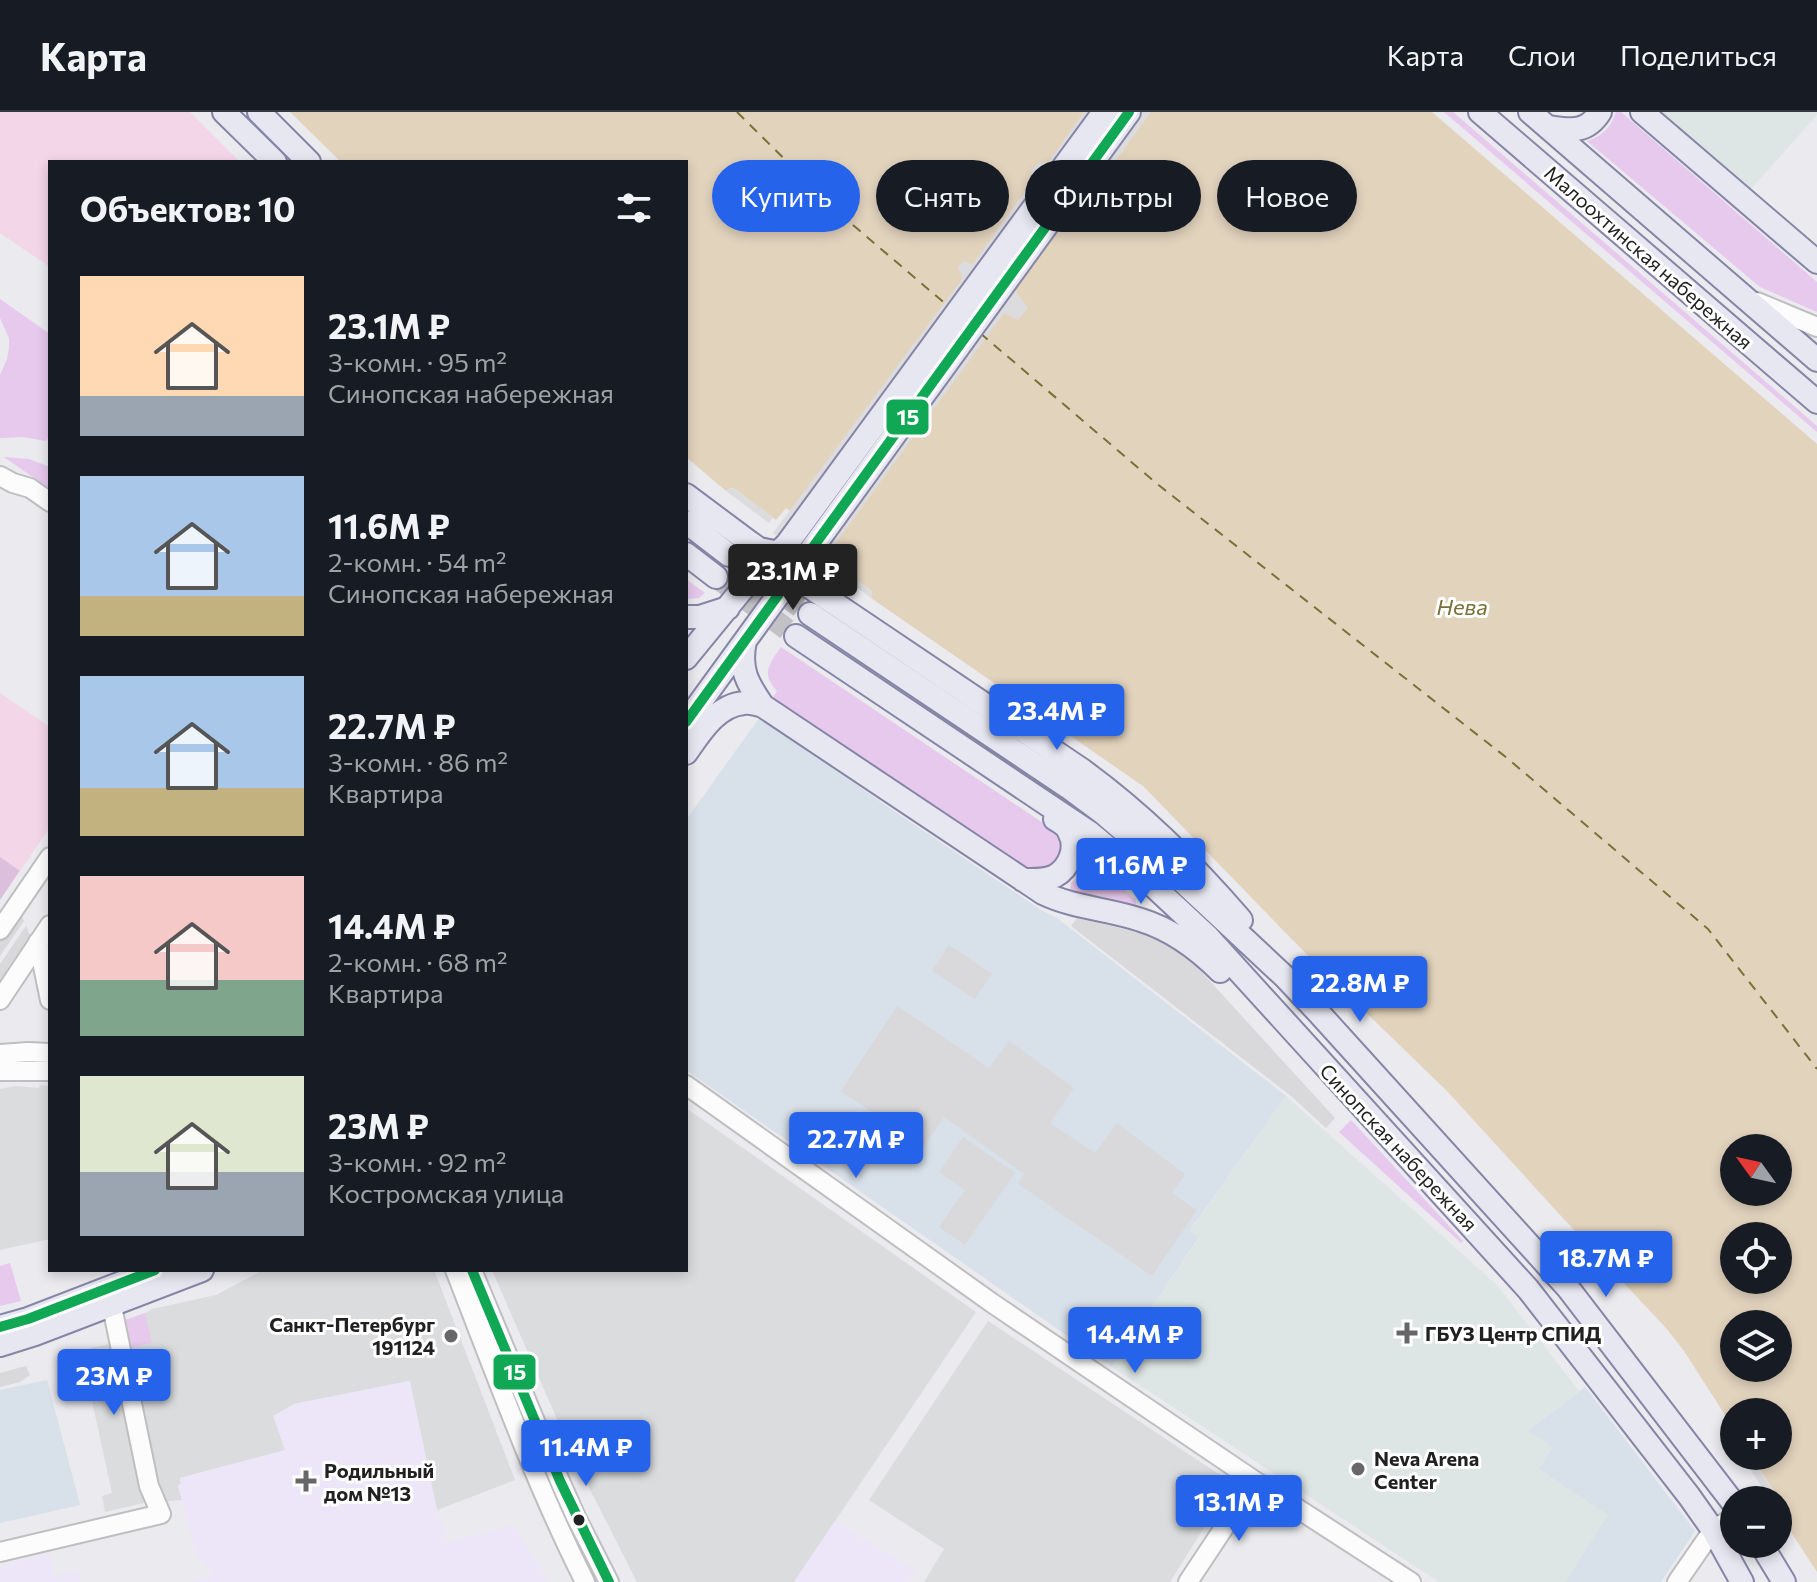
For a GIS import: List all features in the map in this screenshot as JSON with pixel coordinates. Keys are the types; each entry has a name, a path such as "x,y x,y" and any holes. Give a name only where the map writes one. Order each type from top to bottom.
{"main road":[{"path":"224,112 273,160"},
{"path":"259,112 307,160"},
{"path":"688,719 745,640 792,555 1104,112"},
{"path":"688,656 754,575 792,555 1129,112"},
{"name":"Малоохтинская набережная","path":"1480,112 1817,402"},
{"name":"Малоохтинская набережная","path":"1530,112 1817,360"},
{"path":"1548,127 1566,130 1586,127 1600,112"},
{"path":"1642,112 1817,262"},
{"path":"688,496 759,549 792,555"},
{"path":"688,524 729,555"},
{"path":"792,555 807,585 1117,795 1220,895 1245,924 1256,949"},
{"path":"688,556 716,577"},
{"path":"688,617 700,617 729,608"},
{"name":"Синопская набережная","path":"810,614 1103,813 1256,949 1317,1011 1568,1288 1720,1486"},
{"name":"Синопская набережная","path":"796,636 1090,833 1207,936 1528,1289 1689,1496 1713,1530 1742,1582"},
{"path":"745,640 742,651 744,675 763,706 1023,880 1060,901 1159,926 1202,953 1247,998 1274,1011"},
{"path":"688,751 716,716 730,706 745,702 763,706"},
{"path":"1019,787 1031,804 1062,824 1070,833 1073,846 1071,859 1052,878 1023,880"},
{"path":"0,1345 35,1334 152,1272"},
{"path":"0,1327 195,1272"},
{"path":"1769,1558 1784,1582"}],"street":[{"path":"1747,299 1817,327"},
{"path":"0,476 30,488 48,501"},
{"path":"0,930 48,860"},
{"path":"0,1000 48,928"},
{"path":"38,942 48,990"},
{"path":"0,1054 48,1053"},
{"path":"0,1071 48,1071"},
{"path":"688,1086 992,1303 1411,1582"},
{"path":"456,1272 527,1455 585,1582"},
{"path":"473,1272 555,1470 609,1582"},
{"path":"0,1552 161,1514 149,1486 110,1296"},
{"path":"1188,1582 1255,1481"},
{"path":"1677,1582 1713,1530 1720,1526"}],"shaded area":[{"path":"0,112 190,112 238,160 48,160 48,266 0,233"},
{"path":"1444,112 1453,112 1817,426 1817,432"},
{"path":"1616,112 1621,112 1817,282 1817,312 1760,287 1587,141 1606,130"},
{"path":"1658,112 1817,112 1817,115 1750,190"},
{"path":"0,299 48,333 46,441 23,437 0,438 0,375 7,359 9,338 0,318"},
{"path":"4,457 29,459 48,466 48,488"},
{"path":"688,580 705,593 699,598 688,599"},
{"path":"781,647 1049,827 1059,843 1055,859 1045,869 1027,870 771,700 777,691 769,679 768,669"},
{"path":"0,693 48,726 48,830 20,871 0,857"},
{"path":"760,717 894,811 1057,918 1286,1096 1190,1230 1199,1237 1112,1367 688,1071 688,817"},
{"path":"0,841 29,857 0,900"},
{"path":"1092,863 1136,900 1136,905 1070,890 1071,883"},
{"path":"20,912 24,921 0,956 0,941"},
{"path":"1077,918 1150,935 1178,951 1197,967 1335,1118 1326,1128 1291,1096 1071,926"},
{"path":"26,926 30,935 0,980 0,964"},
{"path":"949,945 992,974 975,999 932,971"},
{"path":"897,1006 989,1068 1009,1041 1074,1088 1050,1123 1095,1153 1117,1123 1185,1174 1172,1193 1197,1210 1152,1276 1018,1184 1024,1174 944,1117 924,1147 841,1091"},
{"path":"40,1085 48,1086 48,1239 0,1250 0,1089 16,1086 39,1088"},
{"path":"1286,1096 1497,1285 1579,1391 1528,1430 1553,1447 1539,1469 1608,1515 1565,1582 1439,1582 1112,1367 1199,1238 1190,1231"},
{"path":"688,1109 976,1312 794,1582 637,1582 574,1458 493,1272 688,1272"},
{"path":"1351,1120 1463,1241 1461,1243 1339,1132"},
{"path":"963,1137 1015,1173 965,1245 939,1227 965,1190 939,1172"},
{"path":"10,1263 21,1301 0,1306 0,1266"},
{"path":"259,1272 435,1272 515,1480 437,1510 409,1381 294,1404 286,1450 180,1478 181,1485 178,1486 182,1500 144,1503 105,1512 102,1496 112,1493 81,1350 110,1344 131,1348 151,1343 145,1313 216,1295"},
{"path":"145,1313 152,1343 131,1348 125,1320"},
{"path":"988,1321 1232,1483 1170,1582 924,1582 944,1549 869,1500"},
{"path":"26,1366 30,1375 20,1382 0,1387 0,1373"},
{"path":"47,1380 80,1505 0,1523 0,1390"},
{"name":"Родильный дом №13","path":"410,1381 437,1510 447,1542 514,1525 548,1582 187,1582 214,1575 196,1553 178,1485 181,1484 180,1478 285,1450 273,1416 294,1404"},
{"path":"1585,1387 1695,1531 1661,1582 1565,1582 1607,1515 1539,1469 1527,1431"},
{"path":"835,1521 916,1571 909,1582 794,1582"},
{"path":"50,1554 54,1576 79,1571 81,1582 0,1582 0,1566"}],"water":[{"name":"Нева","path":"290,112 1432,112 1817,444 1817,1572 1792,1534 1792,1486 1771,1486 1760,1470 1792,1470 1792,1398 1720,1398 1720,1407 1666,1328 1447,1091 1317,965 1143,786 871,598 872,591 828,558 837,546 786,508 776,520 730,488 726,491 688,459 688,160 339,160"}],"pier":[{"path":"1084,112 1151,112 1116,160 1050,160"},
{"path":"1025,192 1025,232 1058,232 1015,290 1028,308 1018,320 1004,313 818,567 773,533 963,278 958,268 964,261 973,264 996,232 1009,232 1009,214"},
{"path":"730,488 773,517 769,523 726,491"},
{"path":"833,561 872,591 871,598 829,567"},
{"path":"1750,1470 1760,1470 1770,1486 1761,1486"}],"ferry route":[{"path":"737,112 840,214 948,306"},
{"path":"980,333 1156,483 1507,758 1708,929 1817,1069"}],"tunnel":[{"path":"729,555 810,614"},
{"path":"716,577 796,636"}],"transit line":[{"name":"15","path":"688,719 1129,112"},
{"name":"15","path":"0,1327 150,1272"},
{"name":"15","path":"473,1272 560,1481 609,1582"}],"place":[{"name":"ГБУЗ Центр СПИД","path":"1407,1333"},
{"name":"Санкт-Петербург 191124","path":"451,1336"},
{"name":"Neva Arena Center","path":"1358,1469"},
{"name":"Родильный дом №13","path":"306,1481"}]}
